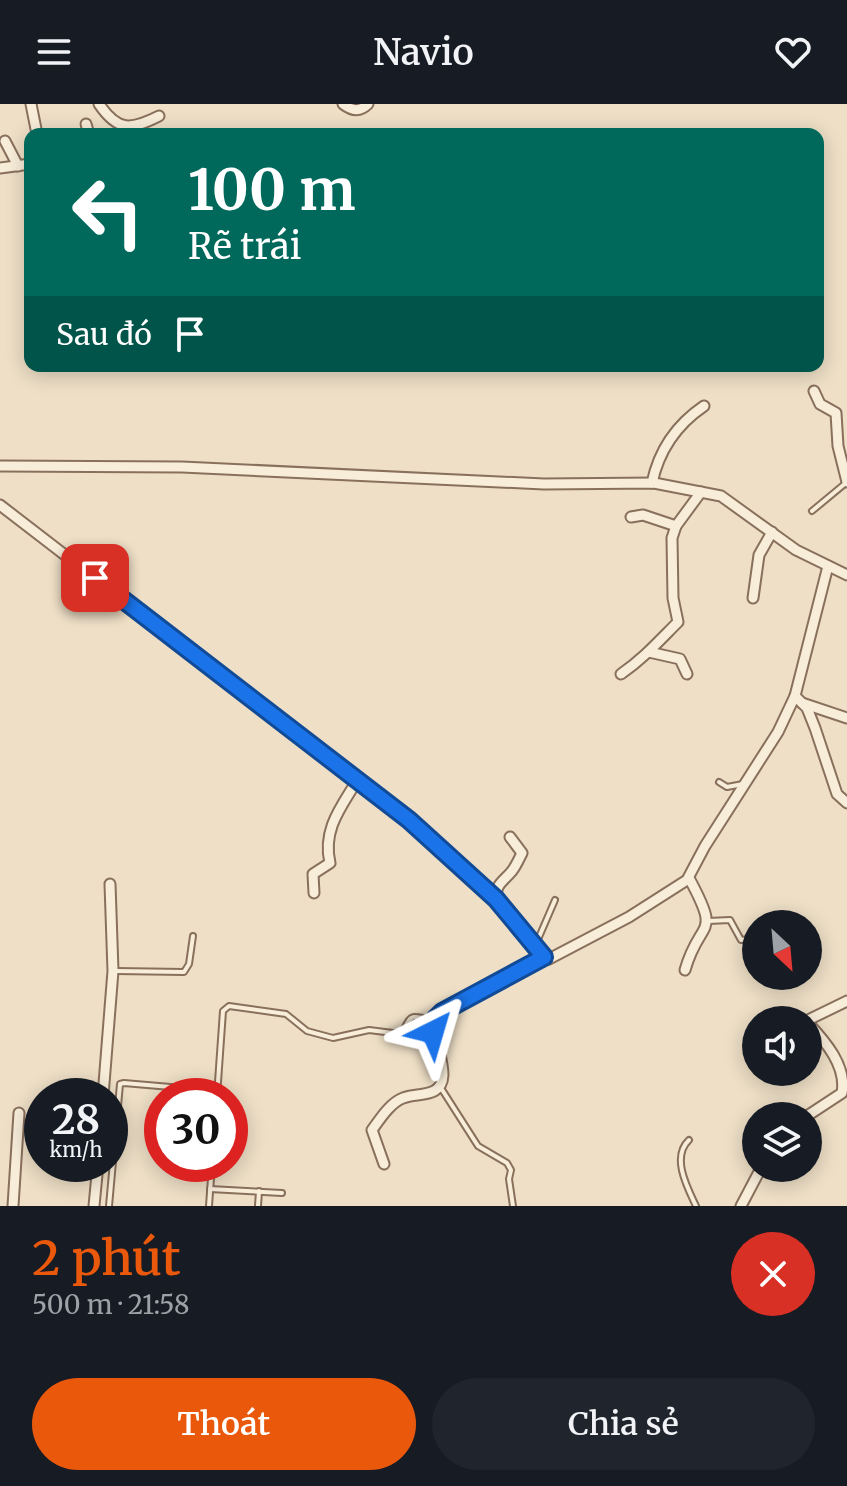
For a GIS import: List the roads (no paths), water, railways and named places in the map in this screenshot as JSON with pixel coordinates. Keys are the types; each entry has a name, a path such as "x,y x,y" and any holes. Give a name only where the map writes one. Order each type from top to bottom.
{"street":[{"path":"31,104 36,128"},
{"path":"99,104 108,117 126,127 135,128 159,116"},
{"path":"343,104 353,110 368,104"},
{"path":"5,141 18,166"},
{"path":"0,168 24,165"},
{"path":"814,391 820,404 836,413 838,446 847,482"},
{"path":"652,483 659,456 668,439 704,406"},
{"path":"0,466 182,467 544,484 652,483 721,496 796,550 847,575"},
{"path":"621,674 642,661 678,622 673,598 672,538 676,526 701,492"},
{"path":"0,505 409,820 496,899 535,947 549,959 672,891 689,878 705,846 798,700 828,566"},
{"path":"631,517 643,515 676,526"},
{"path":"753,598 759,555 772,532"},
{"path":"649,652 680,659 687,674"},
{"path":"798,700 847,718"},
{"path":"798,700 807,708 837,794 847,803"},
{"path":"314,893 313,874 330,863 329,827 358,779"},
{"path":"496,899 495,891 499,883 513,870 522,853 510,837"},
{"path":"685,970 708,921 704,905 689,878"},
{"path":"104,1078 113,971 110,884"},
{"path":"384,1164 372,1130 385,1112 402,1098 427,1095 439,1086 443,1075 433,1032 435,1021 442,1012 544,957"},
{"path":"822,1014 847,1001"},
{"path":"822,1038 843,1073 844,1081 842,1093 822,1106"},
{"path":"13,1206 19,1113"},
{"path":"94,1206 96,1182"},
{"path":"741,1206 754,1182"}],"lane":[{"path":"812,511 847,482"},
{"path":"719,782 727,787 745,784"},
{"path":"535,947 555,900"},
{"path":"708,921 730,920 738,938 742,938"},
{"path":"113,971 184,972 189,964 193,936"},
{"path":"218,1078 223,1011 229,1006 286,1014 307,1031 333,1038 369,1030 401,1034 406,1019 410,1017 435,1021"},
{"path":"109,1206 120,1084 144,1086"},
{"path":"439,1086 478,1146 507,1163 511,1170 509,1179 513,1206"},
{"path":"689,1140 682,1147 681,1159 696,1206"},
{"path":"209,1206 211,1182"},
{"path":"210,1189 282,1193"},
{"path":"258,1206 259,1191"}]}
